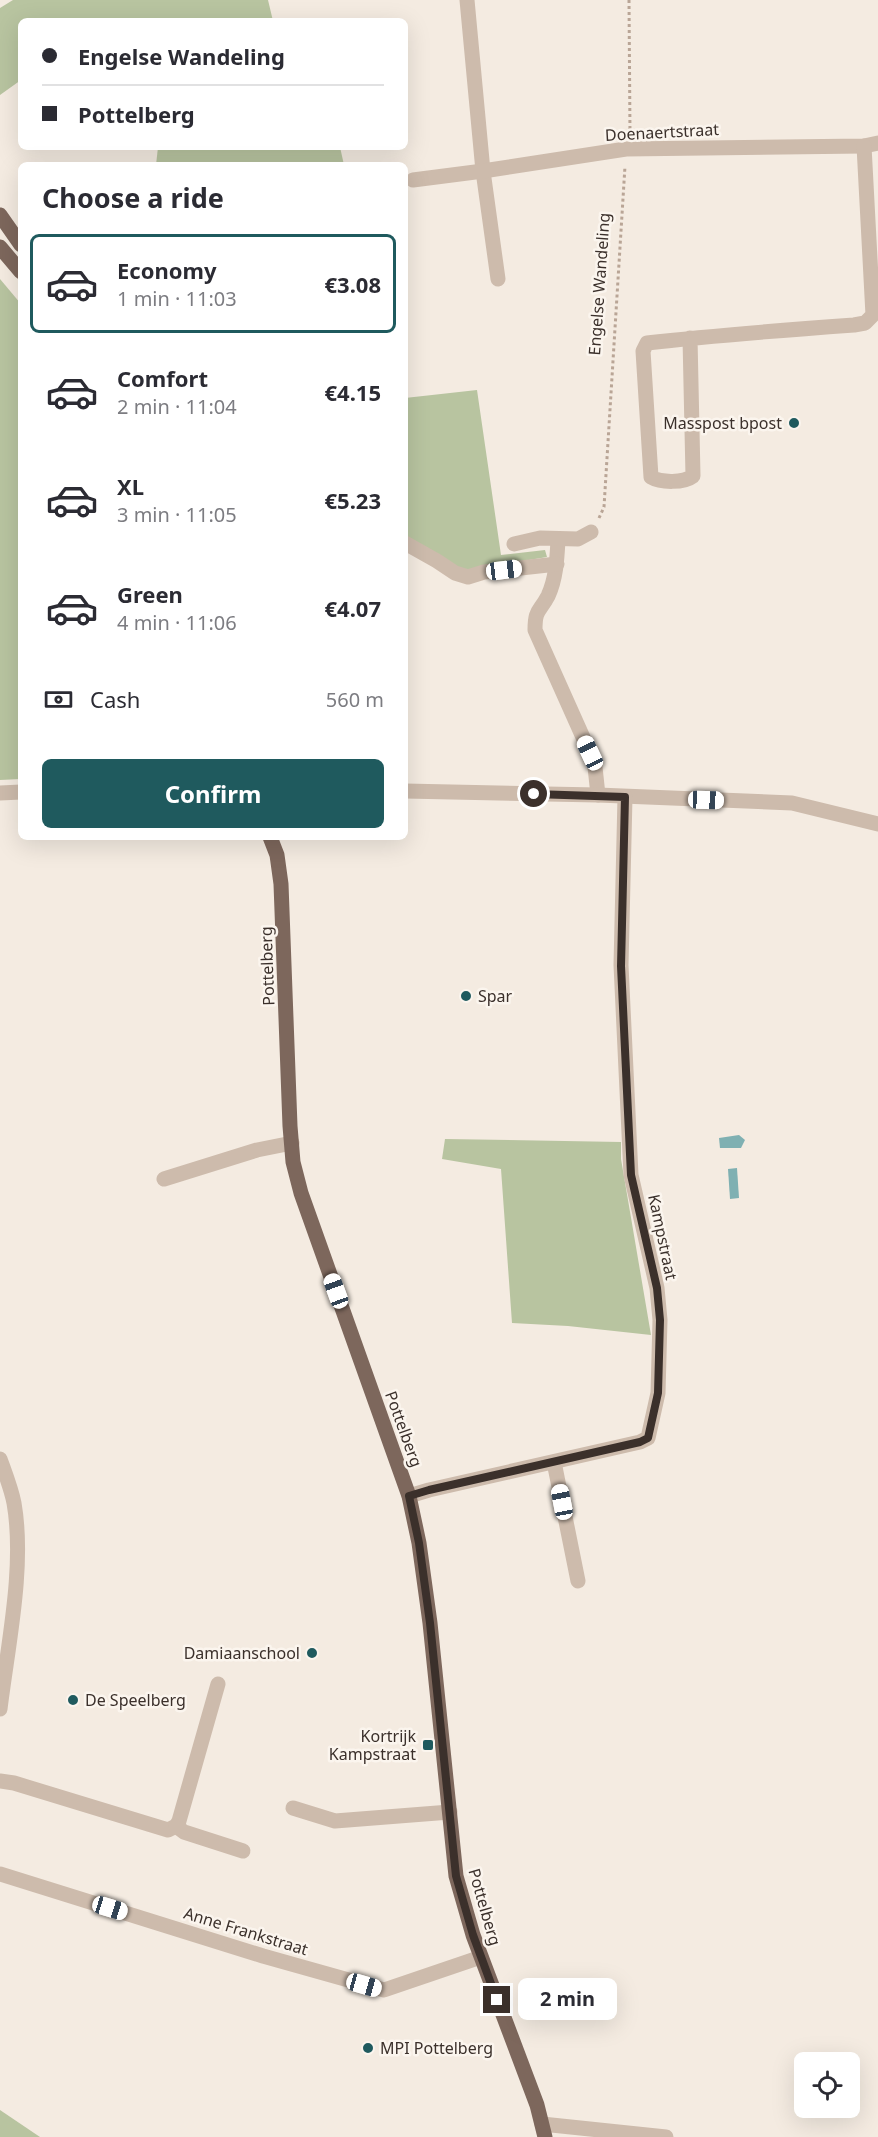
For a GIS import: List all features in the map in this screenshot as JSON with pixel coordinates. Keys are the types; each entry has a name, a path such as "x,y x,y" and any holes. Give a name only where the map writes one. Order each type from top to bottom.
{"main road":[{"path":"0,215 18,241"},
{"path":"0,247 18,268"},
{"name":"Pottelberg","path":"271,840 277,855 283,912 293,1162 301,1193 409,1496 419,1543 430,1623 456,1876 481,1957 537,2105 543,2131"}],"street":[{"path":"467,0 483,171 498,279"},
{"path":"690,338 693,476 689,479 658,481 651,477 643,351 647,343 690,338 854,325 865,323 873,315 871,144"},
{"name":"Doenaertstraat","path":"413,180 626,149 871,144"},
{"path":"514,544 540,538 578,540 591,532"},
{"path":"558,540 557,564 548,595 535,615 535,630 590,753 595,767 598,795"},
{"path":"408,545 455,573 468,577 484,572 557,564"},
{"path":"408,791 598,795 792,803 878,824"},
{"path":"0,793 18,792"},
{"name":"Kampstraat","path":"409,1496 640,1442 648,1438 658,1393 660,1328 657,1288 631,1175 621,966 625,797"},
{"path":"164,1179 257,1150 291,1143"},
{"path":"0,1459 14,1501 17,1532 17,1574 0,1708"},
{"path":"554,1462 578,1581"},
{"path":"0,1781 14,1783 168,1830 176,1826 218,1684"},
{"path":"293,1808 335,1821 450,1812"},
{"path":"176,1826 184,1832 243,1851"},
{"name":"Anne Frankstraat","path":"0,1874 263,1956 384,1990 481,1957"},
{"path":"543,2131 666,2137"}],"path":[{"name":"Engelse Wandeling","path":"591,532 604,507 626,149 630,138 629,0"}],"green space":[{"path":"13,0 268,0 272,18 18,18 18,82 0,95 0,8"},
{"path":"158,150 341,150 343,162 156,162"},
{"path":"0,279 18,300 18,779 0,780"},
{"path":"477,390 501,555 545,550 547,557 469,570 459,568 408,538 408,398"},
{"path":"445,1139 621,1142 621,1159 651,1335 568,1326 512,1323 501,1169 442,1159"},
{"path":"0,2110 40,2137 0,2137"}],"water":[{"path":"739,1135 745,1140 741,1148 720,1148 719,1138"},
{"path":"737,1168 739,1198 730,1199 728,1169"}],"place":[{"name":"Masspost bpost","path":"794,423"},
{"name":"Spar","path":"466,996"},
{"name":"Damiaanschool","path":"312,1653"},
{"name":"De Speelberg","path":"73,1700"},
{"name":"Kortrijk Kampstraat","path":"428,1745"},
{"name":"MPI Pottelberg","path":"368,2048"}],"route":[{"path":"497,2000 473,1935 456,1876 430,1623 419,1543 409,1496 640,1442 648,1438 658,1393 660,1320 657,1288 631,1175 621,966 625,797 534,794"}]}
